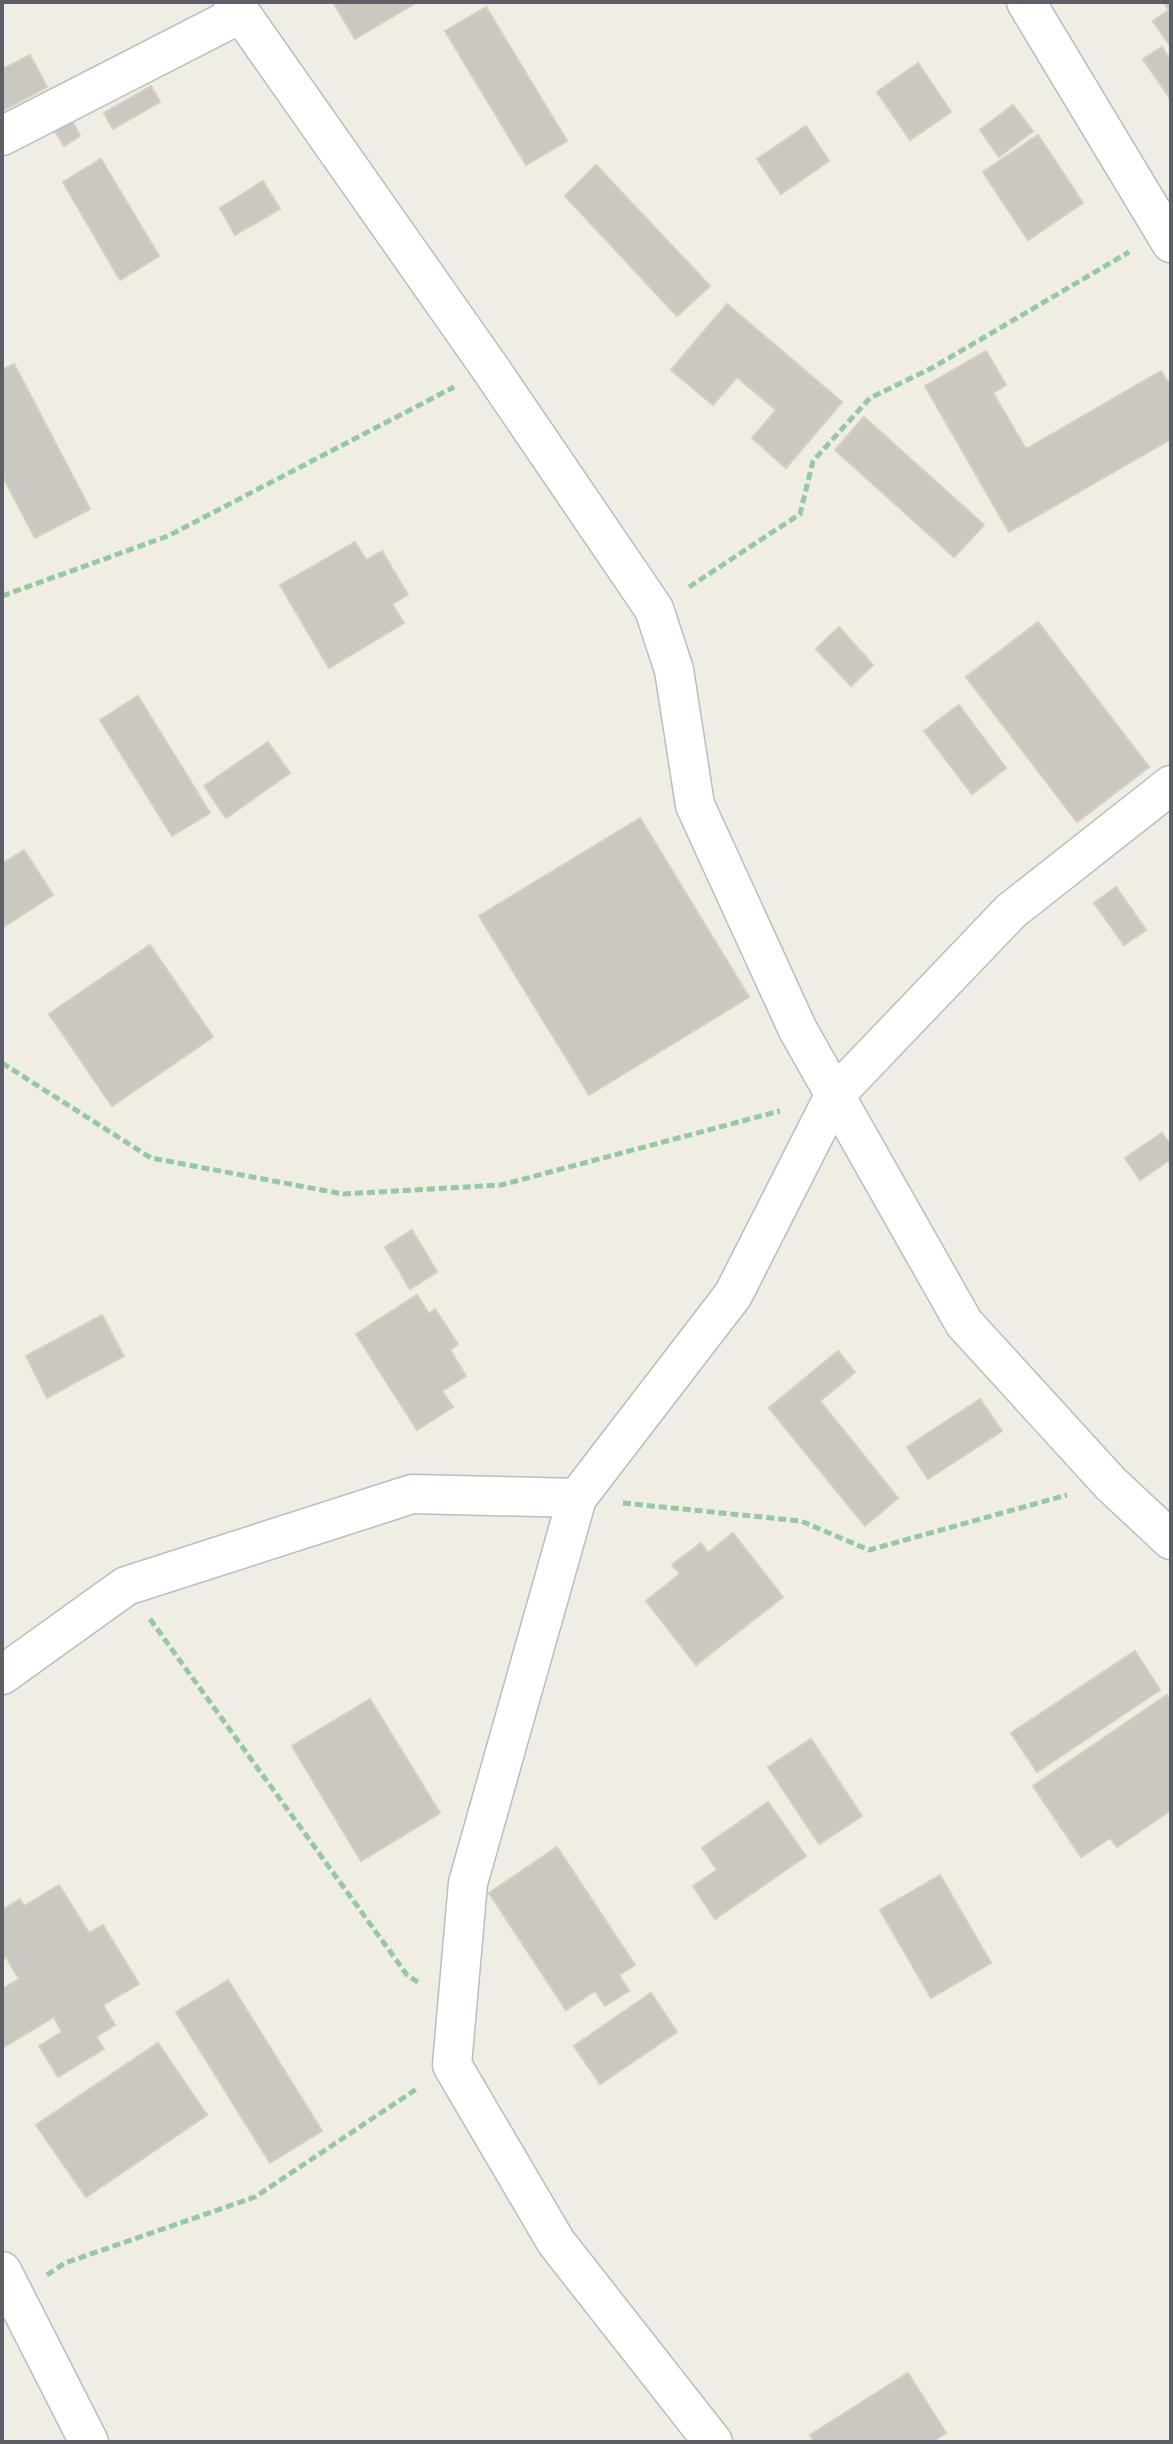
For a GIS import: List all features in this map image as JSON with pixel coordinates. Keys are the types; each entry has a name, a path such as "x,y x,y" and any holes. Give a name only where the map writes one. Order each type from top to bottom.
{"street":[{"path":"1026,2 1168,237"},
{"path":"2,136 236,8 490,368 654,609 674,670 695,805 798,1030 964,1323 1111,1484 1171,1540"},
{"path":"713,2442 556,2242 452,2065 468,1883 577,1498 733,1295 834,1096 1011,911 1171,785"},
{"path":"2,1675 126,1586 412,1494 577,1498"},
{"path":"9,2282 89,2442"}],"path":[{"path":"654,609 800,514 813,461 870,398 932,368 1168,237"},
{"path":"2,596 168,536 490,368"},
{"path":"2,1063 151,1158 343,1194 501,1185 834,1096"},
{"path":"577,1498 801,1521 869,1550 1111,1484"},
{"path":"126,1586 407,1975 457,2007"},
{"path":"9,2282 255,2197 452,2065"}],"building":[{"path":"333,2 417,2 355,39"},
{"path":"1163,2 1171,2 1171,47 1153,21 1169,10"},
{"path":"486,7 567,141 526,165 445,31"},
{"path":"1162,47 1171,61 1171,100 1143,59"},
{"path":"30,55 47,87 2,111 2,69"},
{"path":"918,63 951,112 910,140 877,92"},
{"path":"151,86 160,102 113,129 104,113"},
{"path":"1013,105 1033,131 999,157 980,130"},
{"path":"72,121 80,136 64,146 55,131"},
{"path":"806,126 829,161 781,194 757,159"},
{"path":"1038,135 1083,203 1028,240 983,172"},
{"path":"101,159 159,256 120,280 63,182"},
{"path":"596,165 710,286 677,316 565,196"},
{"path":"263,181 280,209 235,235 220,208"},
{"path":"727,304 842,402 786,468 752,438 776,410 737,377 713,405 671,370"},
{"path":"986,351 1006,385 993,393 1026,449 1161,371 1171,387 1171,439 1009,532 925,386"},
{"path":"14,364 90,509 35,538 2,475 2,370"},
{"path":"864,417 984,525 954,557 835,450"},
{"path":"355,542 366,560 382,551 408,595 392,604 404,623 329,668 280,585"},
{"path":"1038,622 1149,767 1077,822 966,677"},
{"path":"839,627 873,665 851,686 816,649"},
{"path":"138,696 210,813 172,836 100,720"},
{"path":"959,705 1006,768 972,794 924,731"},
{"path":"268,742 290,773 226,818 204,786"},
{"path":"640,818 749,997 589,1095 479,916"},
{"path":"24,850 53,895 2,928 2,864"},
{"path":"1116,887 1146,930 1124,945 1094,903"},
{"path":"150,945 213,1037 112,1106 49,1014"},
{"path":"1162,1133 1171,1146 1171,1159 1140,1180 1125,1158"},
{"path":"412,1230 437,1272 410,1289 385,1247"},
{"path":"417,1295 429,1314 435,1309 458,1344 450,1350 466,1376 442,1391 453,1407 417,1430 356,1334"},
{"path":"102,1315 124,1356 47,1398 26,1356"},
{"path":"838,1351 855,1372 820,1401 898,1498 865,1526 769,1408"},
{"path":"980,1399 1002,1431 928,1479 907,1447"},
{"path":"733,1533 783,1597 696,1665 646,1601 680,1574 672,1565 701,1543 708,1553"},
{"path":"1135,1651 1160,1690 1037,1772 1011,1733"},
{"path":"1167,1695 1171,1701 1171,1810 1117,1847 1110,1838 1081,1857 1033,1786"},
{"path":"370,1699 440,1813 361,1861 292,1746"},
{"path":"811,1739 862,1816 819,1844 768,1767"},
{"path":"768,1802 806,1856 715,1919 693,1886 717,1870 702,1848"},
{"path":"557,1847 635,1965 619,1975 629,1991 605,2006 595,1991 566,2010 489,1893"},
{"path":"940,1875 991,1963 931,1998 880,1910"},
{"path":"59,1885 89,1933 103,1925 139,1984 103,2005 115,2025 96,2037 104,2049 58,2077 39,2046 62,2032 54,2017 4,2047 2,2044 2,1989 19,1979 6,1957 2,1960 2,1910 20,1899 24,1906"},
{"path":"228,1980 322,2131 270,2163 176,2012"},
{"path":"651,1993 677,2032 600,2084 574,2046"},
{"path":"158,2043 207,2115 86,2197 36,2125"},
{"path":"908,2373 946,2433 932,2442 815,2442 810,2435"}]}
